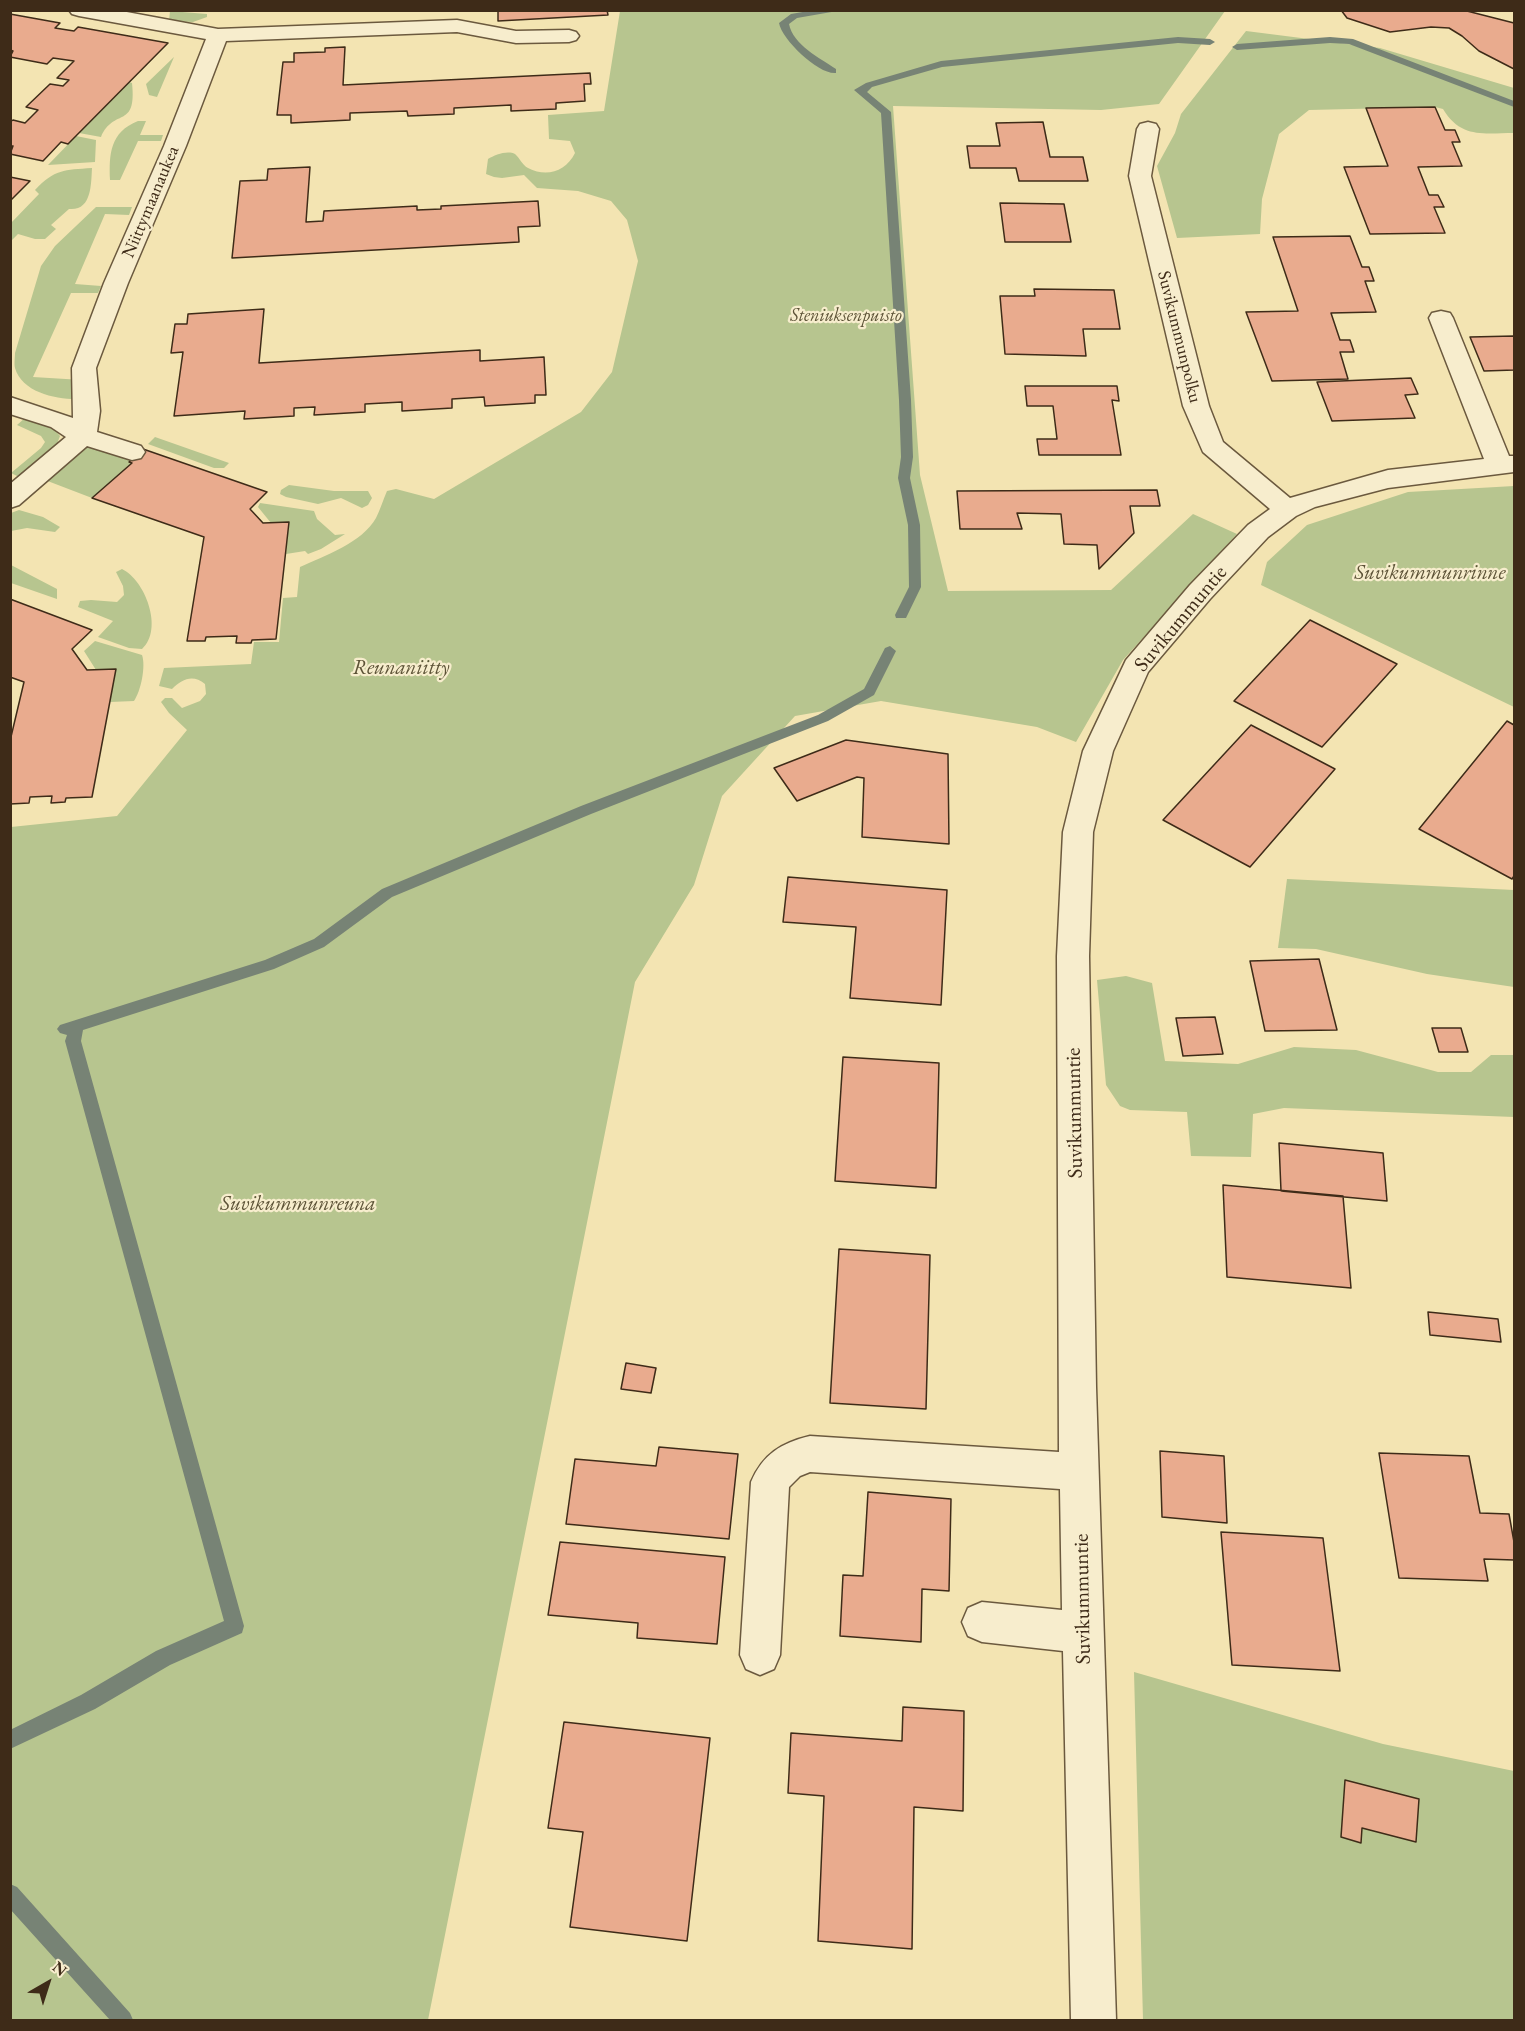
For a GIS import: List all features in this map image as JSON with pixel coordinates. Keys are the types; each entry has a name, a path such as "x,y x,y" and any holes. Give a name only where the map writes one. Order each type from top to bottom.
{"street":[{"path":"79,10 218,35 457,26 516,37 569,36"},
{"name":"Niittymaanaukea","path":"83,436 87,411 84,368 116,283 175,146 218,35"},
{"name":"Suvikummunpolku","path":"1148,129 1140,176 1196,406 1212,446 1287,510"},
{"path":"1441,318 1507,464"},
{"path":"10,405 60,421 83,436 132,452"},
{"path":"10,499 83,436"},
{"name":"Suvikummuntie","path":"1093,2020 1080,1472 1073,956 1078,832 1098,751 1136,667 1200,592 1258,531 1287,510 1306,501 1388,479 1507,464"},
{"path":"760,1655 770,1482 784,1463 810,1454 1080,1472"},
{"path":"982,1622 1084,1633"}],"green space":[{"path":"170,11 207,14 207,17 193,22 169,21"},
{"name":"Suvikummunreuna","path":"620,11 1225,11 1159,104 1101,110 893,106 920,475 948,591 1111,590 1193,514 1237,534 1123,660 1076,742 1037,727 881,701 795,716 722,796 694,885 635,982 428,2020 11,2020 11,827 117,816 187,730 161,702 165,698 172,698 182,708 200,701 206,694 205,684 196,679 184,680 172,689 159,686 164,668 251,664 254,642 279,642 283,598 297,597 300,567 342,548 362,535 376,518 387,491 396,489 434,499 581,412 612,372 638,261 627,220 611,201 578,191 537,188 524,175 502,178 486,174 488,159 505,153 515,154 526,167 535,171 555,171 567,164 575,153 570,141 549,139 548,115 604,111"},
{"path":"1246,31 1380,48 1514,88 1514,133 1483,133 1465,130 1450,119 1443,109 1435,107 1309,110 1279,134 1262,199 1260,234 1177,238 1157,166 1175,133 1181,114"},
{"path":"174,57 157,97 149,95 146,84"},
{"path":"129,82 132,83 133,98 128,113 106,128 101,137 79,133"},
{"path":"138,121 146,121 140,135 163,135 161,141 138,141 120,180 110,180 113,145 122,131"},
{"path":"76,136 96,140 95,162 48,165"},
{"path":"92,168 89,195 82,206 69,209 51,225 56,229 45,239 35,239 18,234 11,241 11,223 39,194 35,190 42,183 60,172"},
{"path":"96,207 132,207 129,215 105,214 75,284 101,286 98,293 71,293 33,377 82,380 80,399 52,396 25,384 19,377 15,366 15,353 41,266 55,246"},
{"path":"25,418 54,429 60,436 57,444 19,477 11,473 45,442 41,436 17,425"},
{"path":"155,437 229,463 224,468 214,468 148,444"},
{"path":"89,446 132,459 129,462 132,463 92,498 45,480 80,449"},
{"path":"289,485 334,491 368,491 372,498 368,505 362,508 341,498 318,504 280,494 281,490"},
{"name":"Suvikummunrinne","path":"1514,486 1514,707 1261,585 1267,562 1307,525 1408,492"},
{"path":"260,503 314,511 317,519 335,535 345,534 308,554 305,551 286,554 289,522 271,523 258,507"},
{"path":"19,510 43,517 60,527 55,532 27,528 11,531 11,513"},
{"path":"11,565 57,589 57,599 11,583"},
{"path":"122,569 138,583 149,606 151,630 142,649 129,648 98,637 113,621 78,607 80,601 117,602 124,595 123,586 116,572"},
{"path":"95,641 142,655 142,678 134,701 110,702 116,669 96,670 84,651"},
{"path":"1287,879 1514,890 1514,987 1427,974 1316,949 1278,948"},
{"path":"1126,976 1152,983 1165,1061 1238,1064 1294,1047 1356,1050 1438,1072 1471,1072 1491,1055 1514,1055 1514,1117 1284,1108 1253,1114 1251,1157 1191,1156 1187,1112 1130,1110 1120,1106 1106,1085 1097,980"},
{"path":"1134,1672 1383,1744 1514,1771 1514,2020 1143,2020"}],"building":[{"path":"498,10 607,10 608,15 498,21"},
{"path":"1341,10 1463,10 1514,23 1514,69 1479,51 1449,28 1431,27 1390,32 1347,18"},
{"path":"10,14 60,23 55,28 74,31 78,27 168,43 68,144 61,142 43,161 10,154 13,146 10,146 10,122 13,120 25,123 38,110 26,107 50,84 63,86 69,80 57,78 74,61 53,58 47,64 10,57 13,51 10,50"},
{"path":"345,47 343,85 590,73 591,84 584,84 585,101 556,103 556,109 511,111 511,105 454,108 454,114 408,116 407,111 350,113 350,120 291,123 291,115 277,115 283,62 294,62 294,53 325,52 325,48"},
{"path":"1435,107 1445,130 1455,130 1460,142 1452,142 1462,166 1418,167 1429,195 1438,195 1444,207 1434,207 1445,233 1370,234 1344,167 1388,166 1366,108"},
{"path":"1043,122 1050,157 1083,157 1088,181 1019,181 1016,168 970,168 967,146 1000,146 996,123"},
{"path":"310,167 306,222 323,221 324,211 417,206 417,210 441,209 441,206 538,201 540,226 518,227 519,242 232,258 240,181 267,180 268,169"},
{"path":"10,177 30,181 10,201"},
{"path":"1000,203 1064,204 1071,242 1005,242"},
{"path":"1350,236 1362,267 1369,267 1374,281 1365,281 1376,312 1331,313 1340,340 1350,340 1354,352 1340,352 1348,379 1272,381 1246,312 1298,311 1273,237"},
{"path":"1034,289 1114,290 1120,329 1083,329 1086,356 1005,354 1000,296 1035,296"},
{"path":"264,309 259,363 480,350 480,361 544,357 546,395 535,395 535,403 485,406 484,397 452,399 452,408 402,411 402,402 365,404 365,412 314,415 315,407 294,408 294,416 244,419 245,411 174,416 183,352 171,353 175,324 187,324 188,314"},
{"path":"1514,336 1514,370 1484,371 1470,337"},
{"path":"1411,378 1418,394 1405,395 1415,418 1332,421 1317,382"},
{"path":"1025,386 1117,386 1119,401 1112,400 1121,455 1039,455 1037,439 1057,439 1053,406 1027,406"},
{"path":"143,449 267,492 250,509 263,523 289,522 276,639 236,643 237,636 206,637 205,641 187,641 204,537 92,498 132,463 129,462"},
{"path":"1157,490 1160,506 1130,506 1134,533 1099,569 1097,545 1064,544 1061,514 1017,513 1022,529 960,529 957,491"},
{"path":"10,599 92,630 72,649 87,670 116,669 92,797 66,798 65,802 51,803 52,796 30,797 29,803 10,804 10,741 24,682 10,677"},
{"path":"1310,620 1397,664 1322,747 1234,701"},
{"path":"1507,721 1514,725 1514,876 1512,879 1419,829"},
{"path":"1251,725 1335,769 1250,867 1163,820"},
{"path":"846,740 948,754 949,844 862,837 864,778 857,777 797,801 774,768"},
{"path":"788,877 947,890 941,1005 850,998 856,927 783,922"},
{"path":"1319,959 1337,1030 1265,1031 1250,961"},
{"path":"1215,1017 1223,1054 1183,1056 1176,1018"},
{"path":"1432,1028 1461,1028 1468,1052 1439,1052"},
{"path":"843,1057 939,1063 936,1188 835,1181"},
{"path":"1279,1143 1383,1153 1387,1201 1281,1191"},
{"path":"1223,1185 1343,1196 1351,1288 1227,1277"},
{"path":"839,1249 930,1255 926,1409 830,1403"},
{"path":"1428,1312 1498,1319 1501,1342 1430,1335"},
{"path":"626,1363 656,1368 651,1393 621,1389"},
{"path":"659,1447 738,1454 729,1539 566,1524 575,1459 656,1466"},
{"path":"1160,1451 1224,1456 1227,1523 1162,1517"},
{"path":"1379,1453 1469,1456 1480,1513 1509,1514 1514,1542 1514,1560 1484,1559 1488,1581 1399,1578"},
{"path":"868,1492 951,1499 949,1591 922,1589 921,1642 840,1636 843,1575 863,1576"},
{"path":"1221,1532 1323,1538 1340,1671 1232,1665"},
{"path":"560,1542 725,1557 717,1644 637,1638 638,1623 548,1615"},
{"path":"903,1707 964,1711 963,1811 914,1807 912,1949 818,1941 824,1796 788,1793 791,1733 902,1741"},
{"path":"564,1722 710,1738 687,1941 570,1927 583,1832 548,1828"},
{"path":"1345,1780 1419,1799 1416,1842 1362,1828 1361,1843 1341,1837"}],"waterway":[{"path":"833,71 795,44 785,30 784,23 794,16 839,10"},
{"path":"861,92 869,85 941,64 1178,40 1210,42"},
{"path":"1237,47 1330,40 1350,41 1514,104"},
{"path":"861,92 886,112 905,400 907,457 904,478 914,525 915,587 901,615"},
{"path":"65,1029 269,965 319,943 387,893 586,810 823,718 869,692 890,651"},
{"path":"10,1740 88,1702 163,1658 235,1626 73,1041 76,1026"},
{"path":"10,1894 123,2020"}],"park label":[{"name":"Steniuksenpuisto","path":"846,316"},
{"name":"Reunaniitty","path":"401,668"}]}
